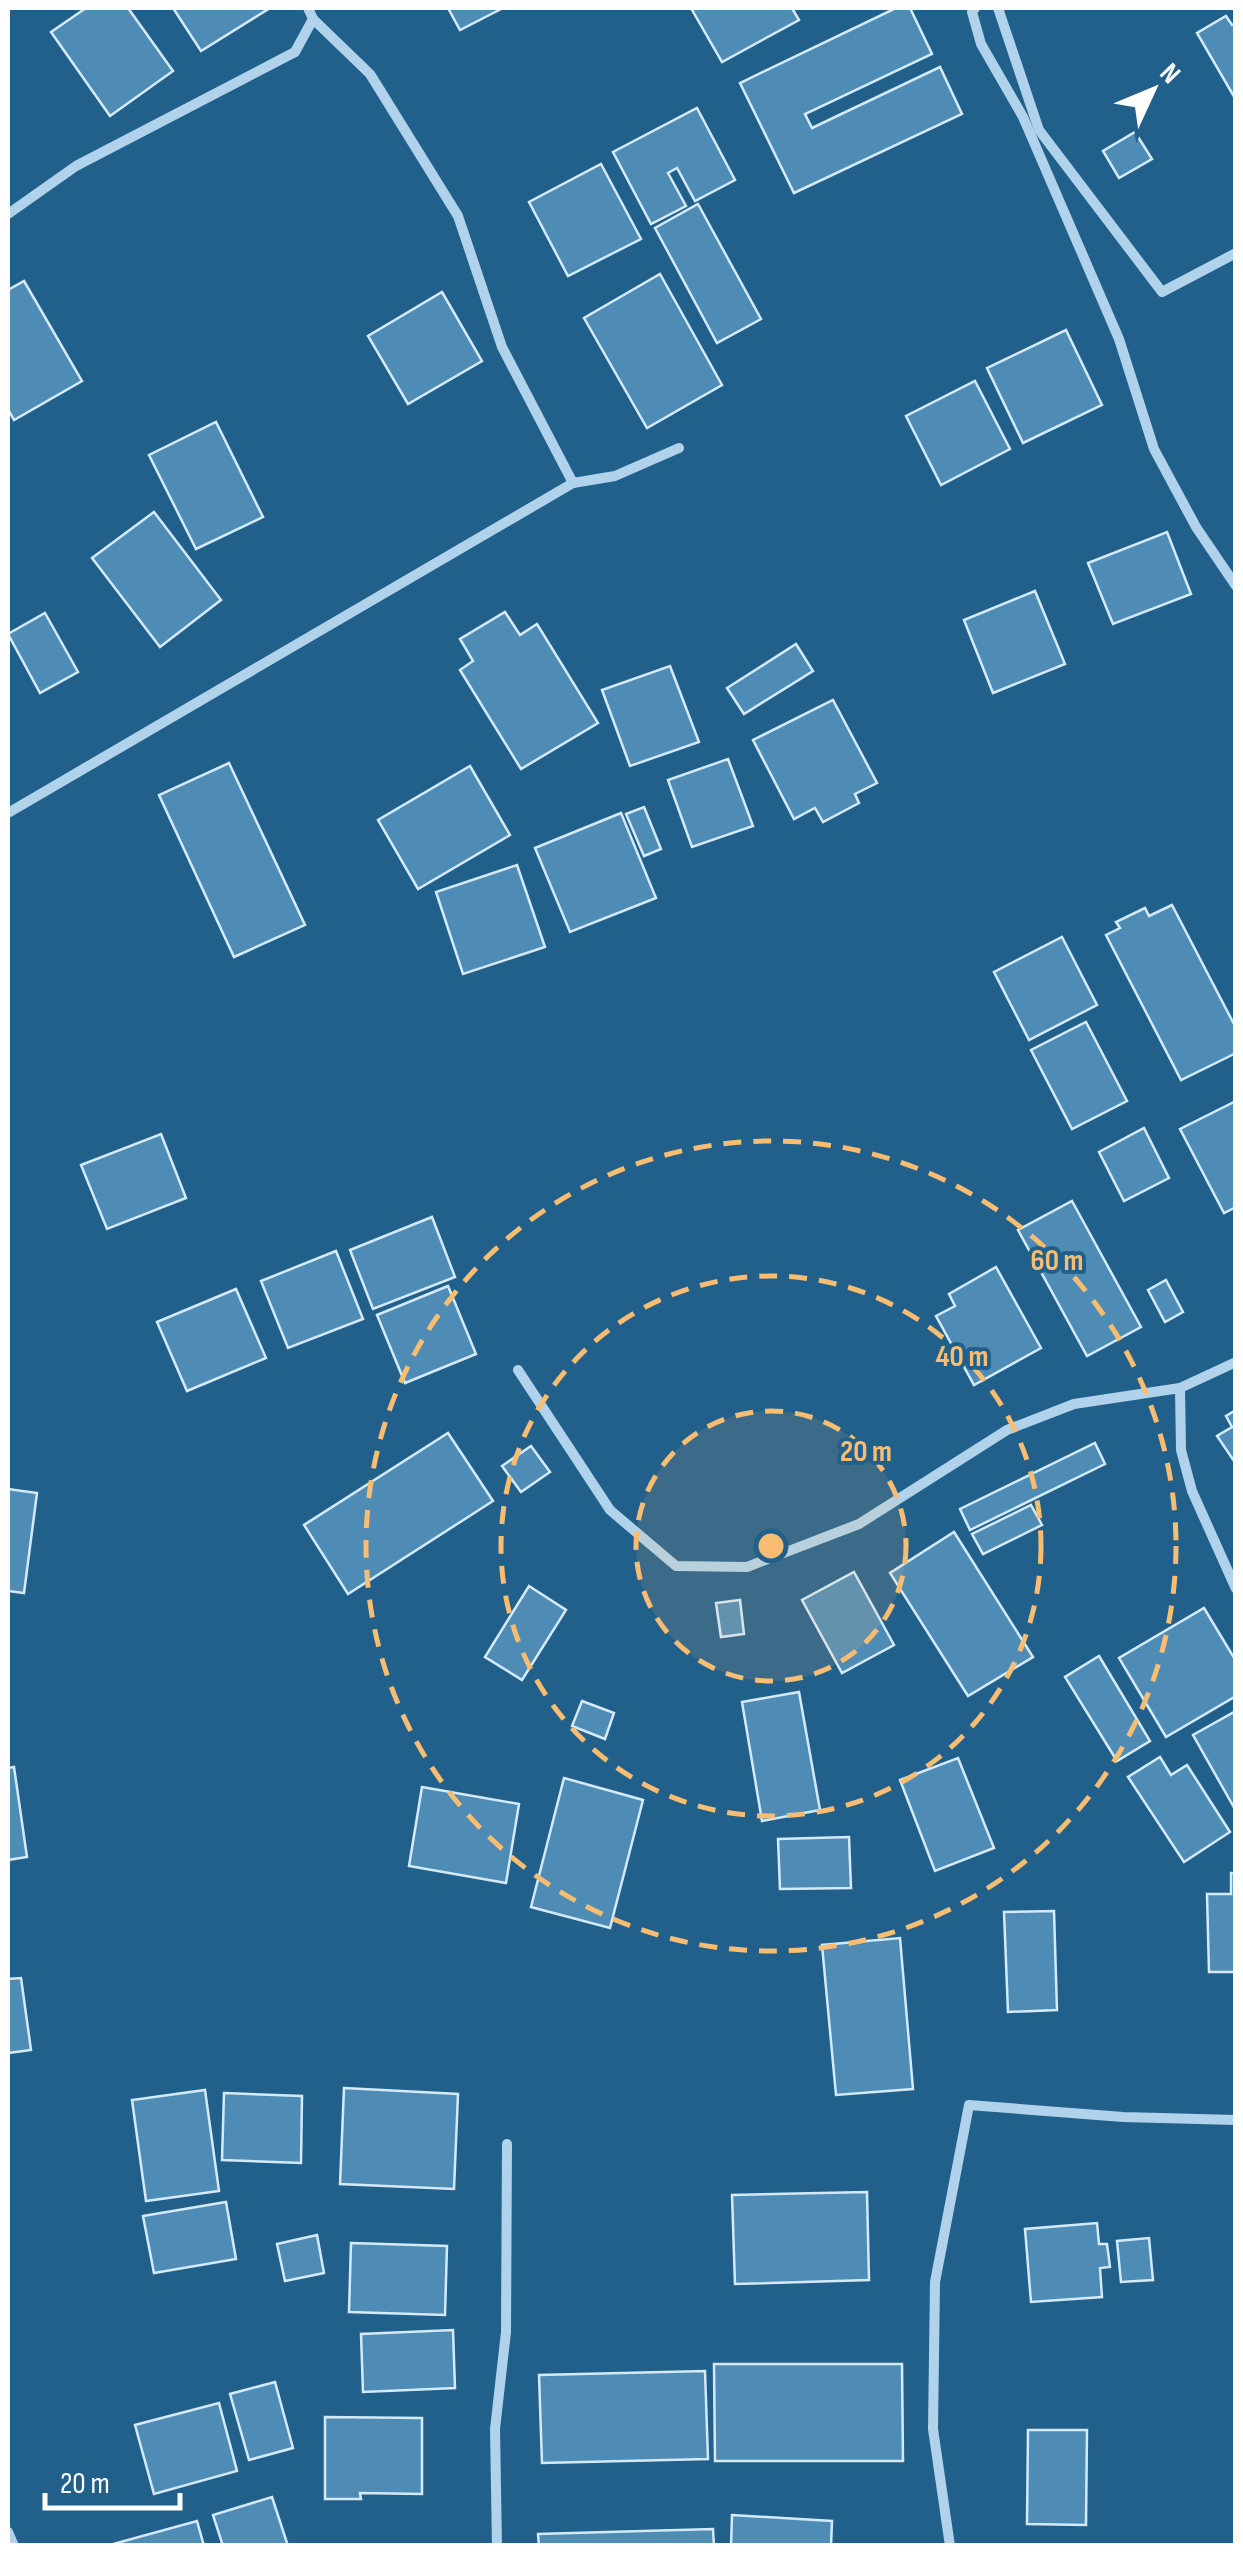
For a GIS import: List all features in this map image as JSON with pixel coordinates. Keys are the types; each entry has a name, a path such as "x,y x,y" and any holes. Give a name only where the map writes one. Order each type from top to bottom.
{"street":[{"path":"975,8 972,12 981,44 1023,117 1119,338 1154,449 1196,527 1236,586"},
{"path":"998,8 1040,130 1162,292 1236,253"},
{"path":"8,214 76,166 295,52 310,13 370,74 458,216 502,347 573,484"},
{"path":"8,812 573,484 615,476 680,448"},
{"path":"518,1370 610,1510 676,1566 747,1567 859,1524 1006,1430 1074,1404 1180,1388 1236,1362"},
{"path":"1180,1388 1181,1450 1192,1491 1236,1589"},
{"path":"950,2546 933,2428 935,2282 969,2105 1123,2117 1236,2120"},
{"path":"497,2546 495,2428 506,2332 506,2144"},
{"path":"8,2532 14,2546"}],"building":[{"path":"86,8 128,8 173,71 110,116 51,32"},
{"path":"173,8 270,8 201,51"},
{"path":"448,8 503,8 460,30"},
{"path":"691,8 792,8 799,20 722,62"},
{"path":"896,8 910,8 932,54 805,114 812,128 940,67 962,114 794,193 740,83"},
{"path":"1226,16 1232,25 1236,23 1236,100 1197,33"},
{"path":"697,108 735,180 695,201 677,168 668,173 686,206 651,224 613,152"},
{"path":"1135,132 1152,159 1119,178 1103,151"},
{"path":"601,164 641,239 568,276 529,202"},
{"path":"698,204 761,319 717,343 655,228"},
{"path":"660,274 722,385 647,428 584,318"},
{"path":"24,281 82,381 14,420 8,409 8,290"},
{"path":"442,292 482,361 408,404 368,336"},
{"path":"1066,330 1102,405 1023,443 987,368"},
{"path":"975,381 1010,449 941,485 906,416"},
{"path":"216,422 263,517 196,549 149,455"},
{"path":"154,512 221,600 160,647 92,558"},
{"path":"1167,532 1191,594 1113,624 1088,563"},
{"path":"1035,591 1065,664 993,693 964,620"},
{"path":"505,612 520,635 537,624 598,723 521,769 460,670 473,661 460,639"},
{"path":"45,613 78,672 40,693 8,634"},
{"path":"796,644 813,671 744,714 727,688"},
{"path":"670,666 699,742 630,766 602,690"},
{"path":"833,700 877,783 855,794 859,803 823,822 815,808 794,819 753,740"},
{"path":"728,759 753,826 692,847 668,780"},
{"path":"229,763 305,925 234,957 159,795"},
{"path":"470,766 510,835 418,889 378,820"},
{"path":"644,807 661,849 644,856 626,814"},
{"path":"621,813 656,898 570,932 535,848"},
{"path":"517,865 545,947 463,974 436,892"},
{"path":"1172,905 1236,1028 1236,1053 1181,1080 1106,935 1120,928 1116,922 1145,908 1149,916"},
{"path":"1062,937 1097,1005 1029,1040 994,972"},
{"path":"1086,1022 1127,1101 1072,1129 1031,1050"},
{"path":"1236,1101 1236,1207 1224,1213 1180,1129"},
{"path":"1144,1128 1169,1178 1124,1201 1099,1152"},
{"path":"161,1134 186,1198 107,1229 81,1165"},
{"path":"1072,1201 1141,1327 1087,1356 1018,1230"},
{"path":"432,1217 455,1277 373,1309 350,1250"},
{"path":"336,1251 363,1319 288,1348 261,1281"},
{"path":"996,1267 1041,1348 974,1385 936,1316 955,1306 949,1294"},
{"path":"1166,1280 1183,1312 1165,1322 1148,1290"},
{"path":"448,1286 476,1354 405,1383 377,1315"},
{"path":"236,1289 266,1358 187,1391 157,1322"},
{"path":"1236,1410 1236,1464 1217,1436 1232,1427 1226,1416"},
{"path":"448,1433 493,1501 348,1594 304,1525"},
{"path":"1095,1443 1105,1464 970,1530 960,1509"},
{"path":"531,1446 550,1472 521,1492 502,1466"},
{"path":"8,1489 37,1493 24,1593 8,1591"},
{"path":"1031,1505 1042,1525 983,1554 972,1534"},
{"path":"954,1532 1033,1657 968,1696 890,1573"},
{"path":"854,1572 894,1645 842,1673 802,1600"},
{"path":"529,1586 566,1610 522,1680 485,1657"},
{"path":"740,1600 744,1634 721,1637 716,1603"},
{"path":"1204,1608 1236,1661 1236,1696 1166,1737 1119,1658"},
{"path":"1099,1656 1150,1741 1117,1761 1065,1677"},
{"path":"799,1692 820,1810 762,1821 742,1702"},
{"path":"582,1701 614,1713 605,1739 572,1726"},
{"path":"1236,1711 1236,1811 1193,1735"},
{"path":"1160,1757 1171,1775 1187,1765 1230,1832 1184,1862 1128,1777"},
{"path":"958,1758 994,1848 935,1871 900,1780"},
{"path":"14,1767 27,1857 8,1860 8,1768"},
{"path":"564,1778 643,1800 610,1928 531,1907"},
{"path":"422,1787 519,1804 506,1883 409,1866"},
{"path":"849,1837 851,1888 780,1889 778,1839"},
{"path":"1231,1873 1236,1873 1236,1972 1209,1972 1207,1894 1231,1894"},
{"path":"1054,1911 1057,2010 1008,2012 1004,1912"},
{"path":"900,1938 913,2089 836,2095 822,1945"},
{"path":"21,1978 31,2050 8,2053 8,1979"},
{"path":"344,2088 458,2094 454,2189 340,2184"},
{"path":"205,2090 219,2191 146,2201 132,2100"},
{"path":"224,2093 302,2096 301,2163 222,2160"},
{"path":"867,2192 869,2280 735,2284 732,2195"},
{"path":"226,2202 236,2259 154,2273 143,2216"},
{"path":"1097,2223 1099,2244 1107,2244 1110,2267 1100,2268 1102,2297 1031,2302 1025,2229"},
{"path":"317,2235 324,2273 285,2281 277,2244"},
{"path":"1149,2238 1153,2280 1121,2282 1117,2241"},
{"path":"351,2243 447,2246 445,2315 349,2312"},
{"path":"453,2330 455,2388 363,2392 361,2334"},
{"path":"714,2364 902,2364 903,2461 715,2461"},
{"path":"705,2371 708,2459 542,2463 539,2375"},
{"path":"275,2382 293,2448 249,2460 230,2394"},
{"path":"219,2403 237,2471 154,2494 135,2425"},
{"path":"325,2417 422,2418 422,2494 360,2493 361,2499 325,2499"},
{"path":"1028,2430 1087,2430 1086,2525 1027,2524"},
{"path":"272,2497 288,2546 223,2546 213,2515"},
{"path":"732,2515 832,2521 831,2546 731,2546"},
{"path":"197,2521 204,2546 106,2546"},
{"path":"713,2529 714,2546 539,2546 538,2534"}]}
